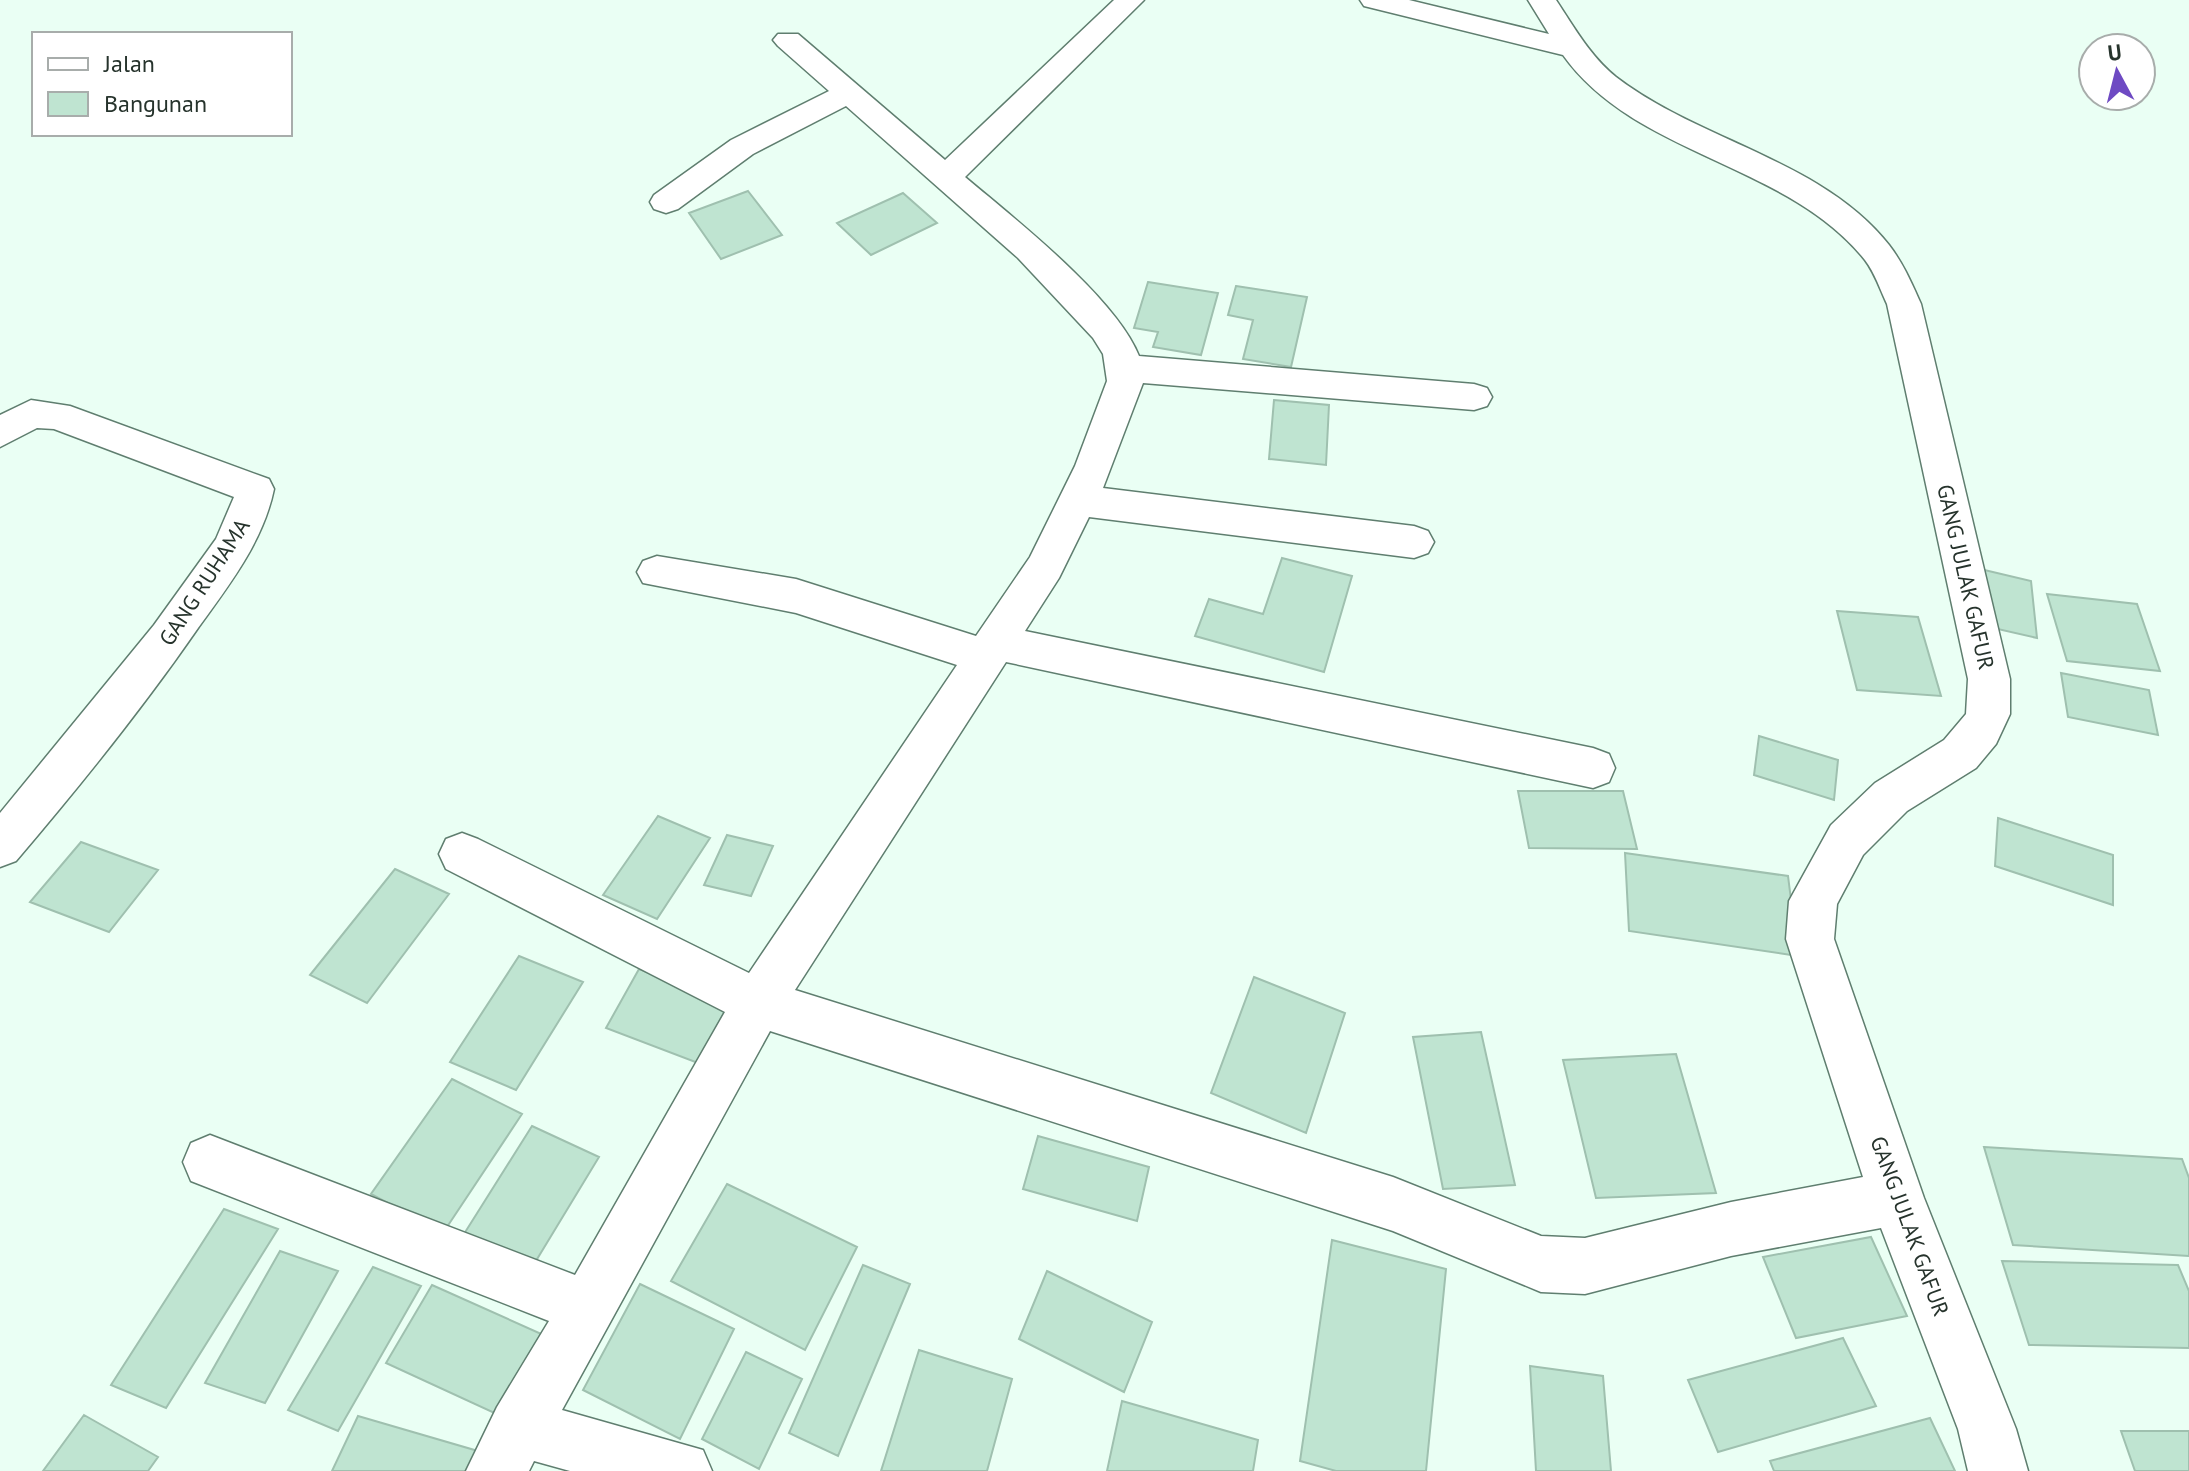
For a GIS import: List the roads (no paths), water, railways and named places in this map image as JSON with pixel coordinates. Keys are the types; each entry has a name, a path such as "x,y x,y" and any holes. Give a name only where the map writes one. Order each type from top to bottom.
{"street":[{"path":"946,177 1130,0"},
{"path":"1374,0 1573,49"},
{"name":"GANG JULAK GAFUR","path":"1542,0 1573,49 1604,83 1647,112 1790,187 1845,222 1875,250 1891,274 1904,304 1989,679 1988,714 1980,731 1960,754 1891,797 1847,840 1813,901 1810,939 1897,1198 1987,1429 1998,1471"},
{"path":"682,1471 507,1449 758,1003 1045,567 1077,500 1125,381 1121,354 1106,329 1030,250 788,40"},
{"path":"666,202 742,147 849,93"},
{"path":"1123,368 1474,397"},
{"name":"GANG RUHAMA","path":"0,433 31,414 57,416 255,489 252,509 208,582 155,657 83,752 0,846"},
{"path":"1077,500 1414,542"},
{"path":"657,572 796,596 990,650 1593,768"},
{"path":"462,854 758,1003 1393,1204 1541,1264 1585,1266 1731,1229 1897,1198"},
{"path":"210,1162 587,1308"}]}
